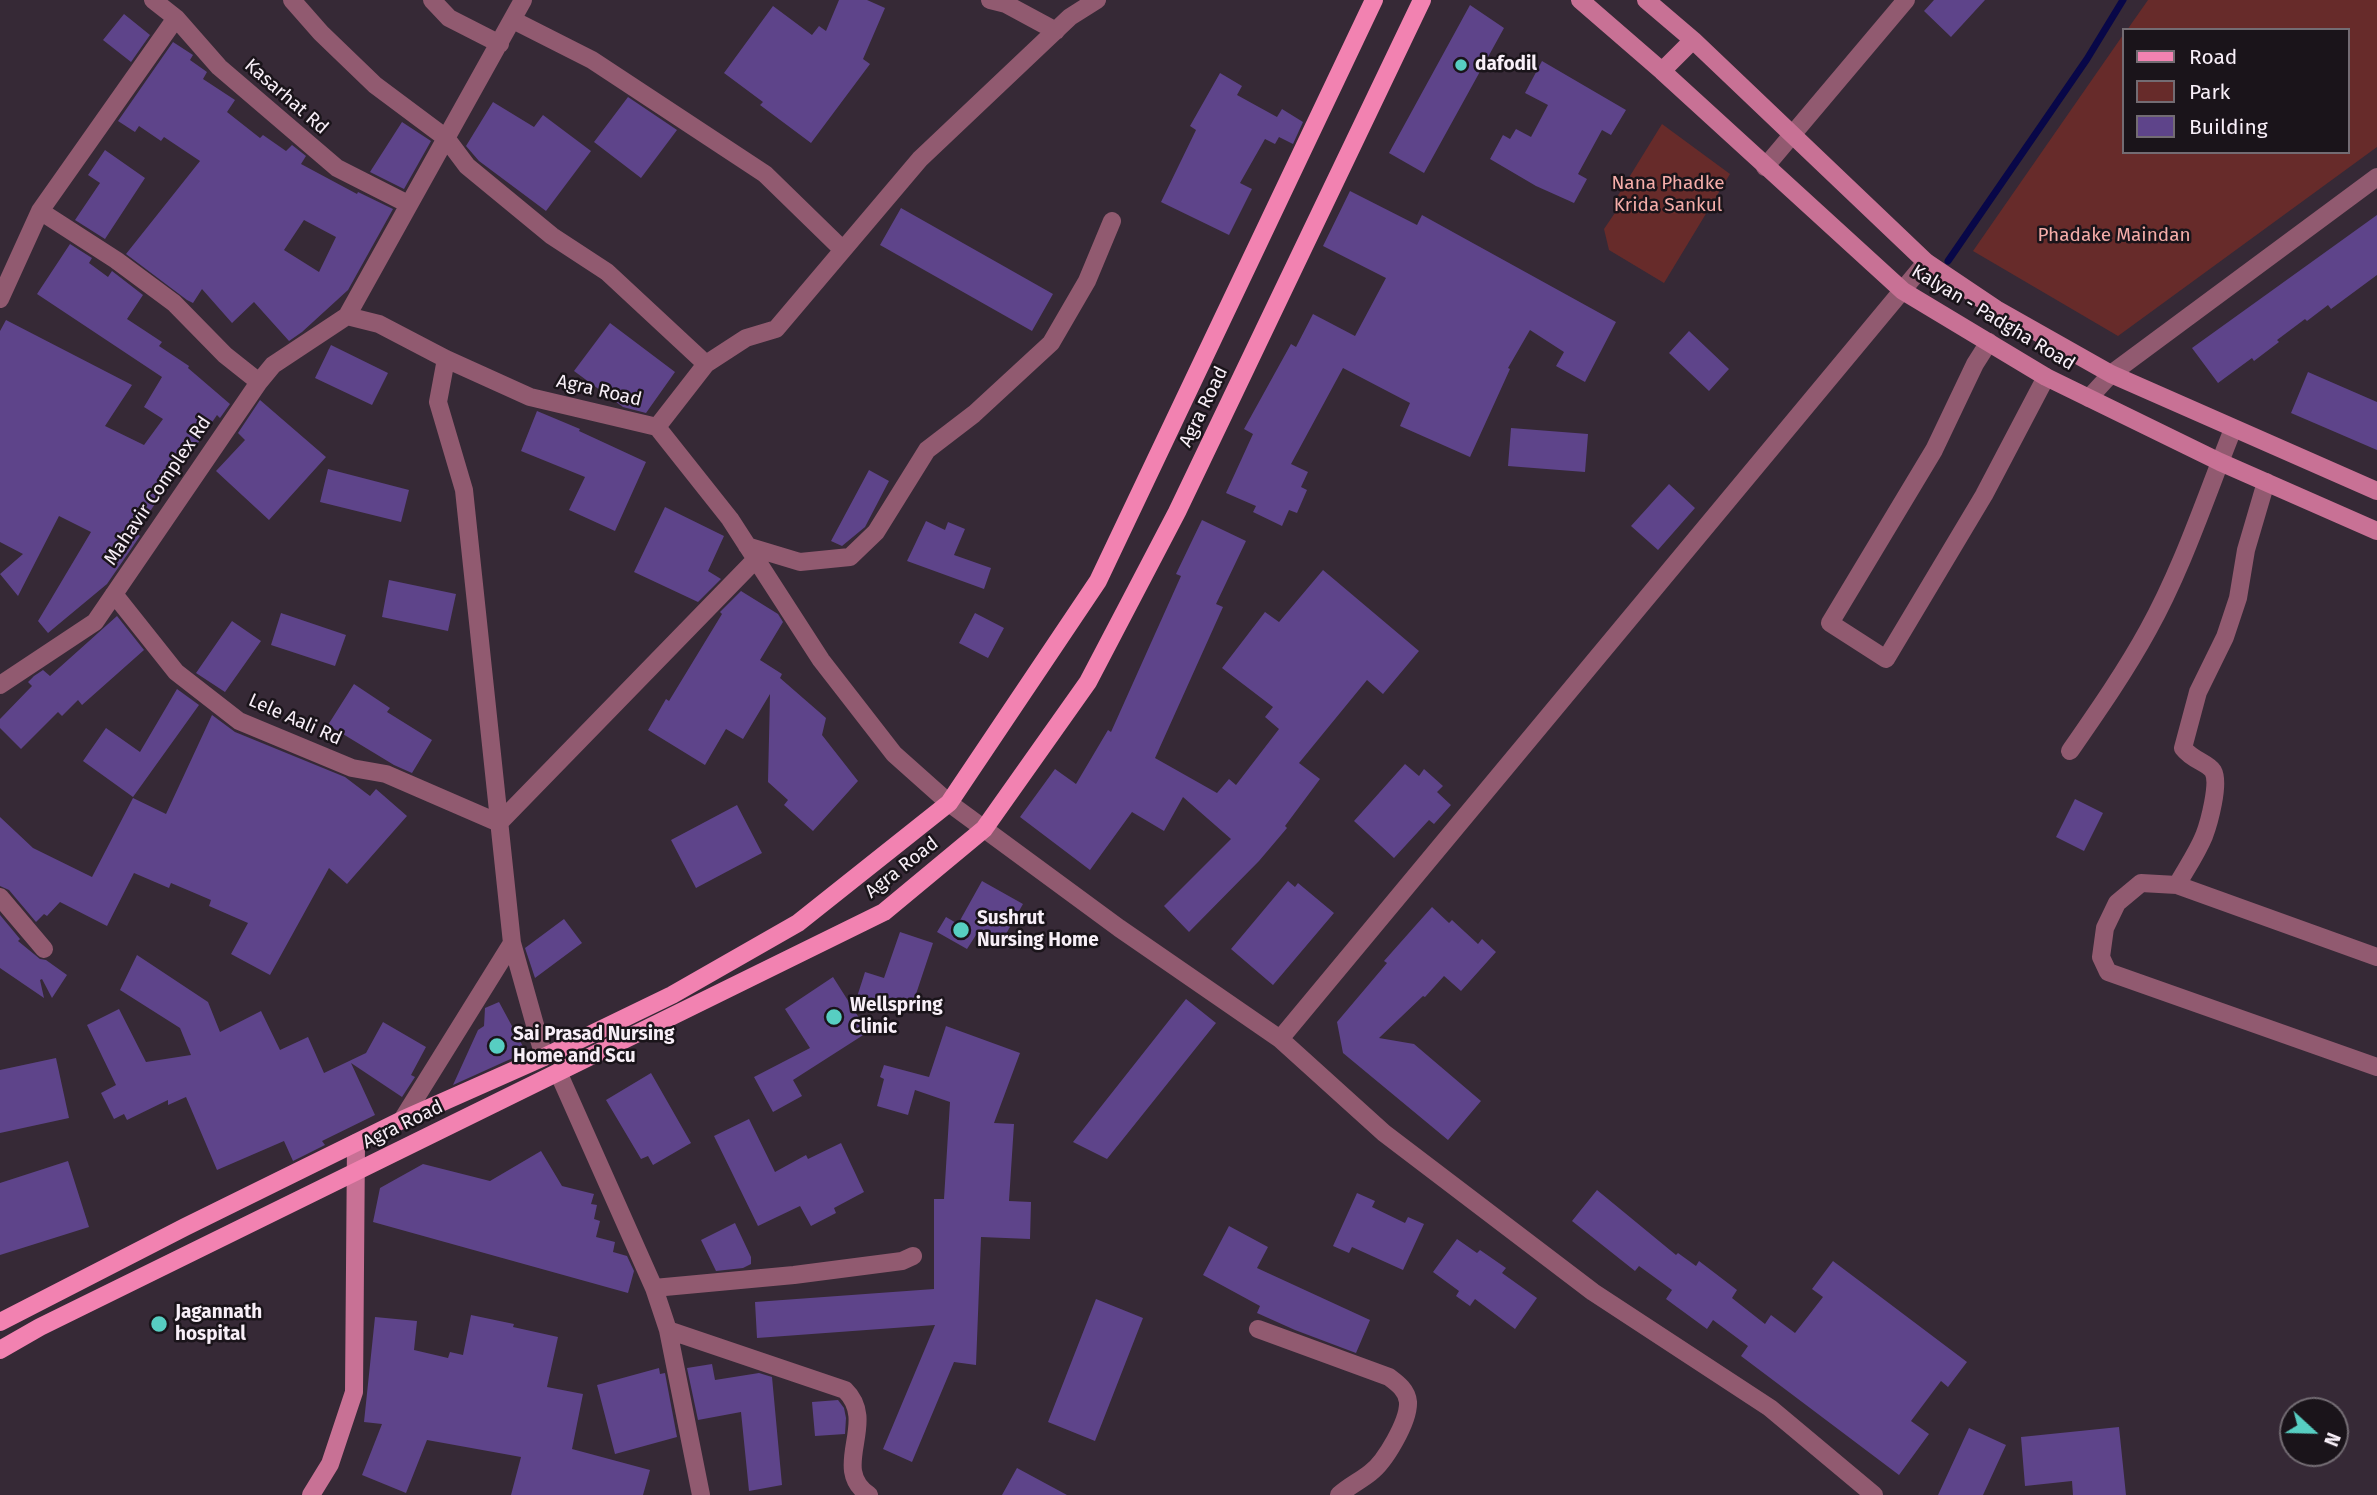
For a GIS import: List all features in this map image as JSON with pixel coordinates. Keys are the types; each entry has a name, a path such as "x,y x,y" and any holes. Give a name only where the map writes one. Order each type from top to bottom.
{"main road":[{"name":"Agra Road","path":"0,1322 402,1120 544,1057 672,995 798,923 949,803 1098,581 1374,0"},
{"name":"Agra Road","path":"0,1350 40,1327 884,912 984,829 1088,682 1177,512 1422,0"},
{"name":"Kalyan - Padgha Road","path":"1580,0 1662,71 1903,291 2046,377 2220,462 2377,531"},
{"name":"Kalyan - Padgha Road","path":"1646,0 1693,40 1926,261 1996,309 2111,374 2377,491"},
{"path":"1662,71 1693,40"},
{"path":"311,1495 330,1464 354,1391 356,1143"}],"street":[{"name":"Kasarhat Rd","path":"153,0 176,19 219,67 337,168 408,204"},
{"path":"292,0 375,85 446,138 467,166 552,236 607,272 706,364"},
{"path":"432,0 449,18 500,44"},
{"path":"347,316 523,0"},
{"path":"990,0 1006,4 1056,31"},
{"name":"Agra Road","path":"347,316 379,324 446,359 530,397 657,427 706,364 746,338 776,329 920,159 1070,17 1097,0"},
{"path":"1765,167 1906,0"},
{"path":"0,299 7,266 40,211 176,19"},
{"path":"513,20 592,60 765,174 843,250"},
{"path":"2088,398 2111,374 2377,177"},
{"path":"40,211 116,260 174,303 225,355 259,382"},
{"path":"751,553 800,562 850,557 876,532 927,450 974,414 1051,343 1087,281 1112,221"},
{"path":"1280,1039 1926,261"},
{"name":"Mahavir Complex Rd","path":"0,685 95,622 273,365 347,316"},
{"path":"1989,342 1975,364 1934,450 1830,623 1886,659 1984,495 2046,377"},
{"path":"446,359 438,402 464,490 512,943 544,1057"},
{"path":"657,427 730,519 821,660 894,754 949,803 1119,928 1280,1039 1384,1133 1594,1292 1770,1408 1874,1495"},
{"path":"2070,751 2110,693 2148,629 2178,569 2234,429"},
{"path":"2177,885 2204,836 2216,790 2214,773 2208,765 2190,758 2183,748 2198,692 2225,637 2238,598 2246,550 2266,482"},
{"path":"499,823 751,553"},
{"name":"Lele Aali Rd","path":"114,594 176,672 240,721 352,768 386,774 499,823"},
{"path":"2377,957 2177,885 2141,883 2117,903 2105,928 2101,957 2108,972 2377,1067"},
{"path":"0,897 44,949"},
{"path":"402,1120 512,943"},
{"path":"558,1072 654,1288 668,1329 701,1495"},
{"path":"654,1288 821,1272 902,1261 913,1256"},
{"path":"668,1329 845,1390 855,1399 859,1412 852,1471 858,1485 869,1495"},
{"path":"1258,1329 1389,1377 1402,1387 1408,1402 1403,1425 1372,1472 1350,1492"}],"green space":[{"name":"Phadake Maindan","path":"2148,0 2377,0 2377,147 2118,336 1973,251 2122,36 2122,154 2349,154 2349,28 2128,28"},
{"name":"Nana Phadke Krida Sankul","path":"1662,124 1730,174 1664,283 1609,250 1604,229 1623,201 1617,197"}],"building":[{"path":"839,0 867,0 885,8 863,59 870,64 811,143 760,105 763,102 724,73 773,6 812,35 819,26 826,31"},
{"path":"1934,0 1985,0 1951,37 1924,11"},
{"name":"dafodil","path":"1470,5 1504,28 1424,173 1389,153"},
{"path":"124,14 150,35 131,62 103,40"},
{"path":"173,42 193,55 190,60 207,72 203,79 235,100 227,112 260,138 263,135 286,151 292,145 306,156 301,164 357,194 358,192 393,209 348,290 302,332 289,341 254,302 232,323 202,289 193,303 126,254 200,161 164,137 161,141 139,126 135,132 118,121","holes":["304,220 336,237 319,272 284,250"]},
{"path":"1542,61 1626,110 1611,135 1602,130 1578,174 1587,179 1574,203 1536,186 1490,159 1503,135 1510,139 1516,129 1531,137 1548,105 1525,93"},
{"path":"1220,73 1242,86 1237,95 1277,117 1282,109 1303,122 1293,144 1279,137 1275,144 1265,139 1240,183 1252,189 1229,235 1161,202 1196,130 1190,126"},
{"path":"628,97 677,130 641,178 594,142"},
{"path":"493,102 534,127 543,115 591,151 546,211 479,161 466,146"},
{"path":"402,122 431,141 404,189 370,172"},
{"path":"105,150 145,178 105,239 75,220 100,183 88,175"},
{"path":"1350,191 1417,225 1422,215 1616,322 1585,382 1556,366 1564,352 1530,330 1508,368 1510,369 1470,457 1400,426 1410,403 1343,368 1291,464 1308,472 1301,487 1307,490 1297,513 1289,510 1282,526 1253,512 1256,506 1226,493 1253,434 1244,429 1291,344 1296,347 1313,314 1355,336 1386,278 1323,246"},
{"path":"901,208 1053,294 1032,331 880,245"},
{"path":"2377,215 2377,275 2331,309 2328,305 2307,321 2305,319 2254,361 2252,358 2218,383 2192,348"},
{"path":"70,244 92,258 89,263 108,277 112,271 143,295 127,319 162,342 159,346 189,366 188,368 230,404 220,418 217,415 191,453 188,453 136,533 140,536 107,584 48,633 38,621 91,532 59,516 18,596 0,574 23,554 0,542 0,331 6,320 132,385 105,426 144,445 163,419 144,407 162,377 37,294"},
{"path":"610,323 675,372 646,413 623,407 574,371"},
{"path":"1689,331 1729,369 1709,391 1669,353"},
{"path":"331,345 388,373 372,405 315,378"},
{"path":"2308,372 2377,402 2377,450 2291,413"},
{"path":"260,400 326,457 269,520 216,471 245,440 238,433"},
{"path":"537,411 646,462 615,531 569,510 585,477 521,451"},
{"path":"1511,428 1588,434 1585,472 1508,466"},
{"path":"328,469 409,490 401,522 320,502"},
{"path":"869,470 889,481 865,527 842,546 831,541"},
{"path":"1669,484 1695,508 1658,550 1631,526"},
{"path":"665,507 724,536 708,571 721,579 698,602 634,572"},
{"path":"1202,520 1246,541 1216,604 1223,607 1155,758 1217,793 1229,779 1236,785 1279,729 1265,717 1273,707 1222,668 1265,612 1279,622 1323,570 1419,651 1383,694 1367,680 1299,763 1320,779 1285,826 1287,828 1259,861 1189,932 1164,906 1231,839 1183,797 1164,831 1132,812 1090,870 1020,817 1055,769 1076,784 1108,730 1111,732 1181,576 1176,574"},
{"path":"926,521 945,530 948,522 965,529 954,555 991,568 984,589 907,561"},
{"path":"389,580 456,594 448,631 382,617"},
{"path":"741,591 778,614 783,622 760,660 782,674 780,678 826,718 822,735 858,781 813,831 784,805 788,800 768,782 770,694 743,739 726,729 705,765 648,730 666,699 669,701 722,614 720,612"},
{"path":"281,613 346,635 335,666 271,645"},
{"path":"975,613 1004,628 988,658 959,643"},
{"path":"117,616 144,650 82,705 78,700 62,716 58,712 21,749 0,728 0,719 32,686 28,682 34,676 43,670 50,676"},
{"path":"232,621 261,641 225,692 196,673"},
{"path":"354,684 390,708 387,712 432,740 412,773 328,725"},
{"path":"177,689 199,705 133,797 83,761 106,728 140,752"},
{"path":"212,715 235,732 345,777 370,796 376,789 407,816 347,884 329,868 270,975 231,954 248,923 209,906 211,900 171,883 169,888 134,873 107,926 60,902 47,916 44,914 36,922 9,890 0,886 0,817 33,848 92,877 133,798 166,814"},
{"path":"1405,764 1419,776 1424,769 1443,786 1437,792 1451,805 1434,824 1429,820 1394,858 1354,821"},
{"path":"2075,799 2103,813 2084,851 2056,837"},
{"path":"737,805 762,853 696,888 671,840"},
{"path":"982,881 1023,904 998,948 976,935 967,949 937,932 946,917 958,924"},
{"path":"1288,881 1295,887 1298,883 1334,913 1273,985 1231,949"},
{"path":"1432,907 1449,923 1452,920 1478,944 1482,939 1496,952 1461,991 1444,976 1379,1038 1414,1044 1481,1101 1448,1140 1343,1053 1337,1022 1387,963 1384,961"},
{"path":"0,915 20,939 18,941 40,959 46,960 67,975 52,998 42,979 44,998 0,968"},
{"path":"564,919 582,943 535,978 525,948"},
{"path":"900,932 933,943 913,1003 897,1013 856,1000 865,972 884,978"},
{"path":"137,955 208,1002 220,1032 261,1011 280,1050 308,1037 324,1073 366,1053 383,1022 426,1047 411,1075 415,1077 402,1097 351,1063 375,1115 322,1141 325,1145 293,1161 284,1141 217,1170 186,1097 168,1105 168,1100 127,1120 124,1114 114,1119 101,1093 116,1085 87,1025 119,1009 146,1062 191,1055 180,1028 120,990"},
{"path":"833,977 868,1032 793,1080 802,1096 773,1112 754,1077 810,1048 785,1009"},
{"path":"1186,999 1216,1023 1107,1159 1073,1142"},
{"path":"499,1002 526,1052 453,1085 478,1030 484,1026 485,1008"},
{"path":"946,1026 1020,1053 994,1123 1014,1124 1009,1201 1031,1202 1030,1239 981,1237 976,1365 954,1362 912,1462 883,1449 935,1325 757,1338 755,1302 934,1289 934,1199 944,1199 950,1102 915,1090 908,1115 877,1106 884,1079 880,1077 884,1065 929,1077"},
{"path":"56,1058 69,1118 0,1133 0,1070"},
{"path":"651,1073 691,1143 653,1165 648,1156 641,1159 606,1100"},
{"path":"749,1119 775,1172 806,1155 808,1159 841,1143 864,1192 834,1208 836,1213 811,1226 800,1206 758,1226 714,1136"},
{"path":"541,1151 562,1186 594,1194 591,1204 597,1205 594,1219 600,1221 596,1237 615,1242 613,1252 627,1256 634,1271 628,1293 373,1222 380,1188 423,1164 490,1181"},
{"path":"68,1161 89,1227 0,1255 0,1183"},
{"path":"1597,1190 1676,1255 1678,1253 1696,1266 1699,1261 1737,1290 1732,1298 1765,1324 1771,1315 1795,1333 1823,1297 1812,1289 1833,1261 1967,1362 1948,1387 1941,1381 1911,1421 1929,1434 1899,1475 1741,1356 1748,1346 1713,1320 1707,1329 1666,1299 1672,1290 1639,1266 1635,1271 1572,1221"},
{"path":"1357,1193 1375,1201 1372,1207 1405,1223 1408,1217 1424,1224 1403,1270 1352,1247 1349,1253 1333,1246"},
{"path":"735,1223 751,1257 751,1264 743,1268 716,1271 701,1240"},
{"path":"1229,1226 1268,1247 1257,1268 1370,1320 1356,1353 1257,1313 1260,1306 1203,1275"},
{"path":"1457,1239 1477,1253 1480,1250 1506,1268 1502,1273 1537,1298 1515,1329 1475,1299 1470,1306 1456,1296 1459,1291 1433,1272"},
{"path":"1096,1299 1143,1318 1095,1441 1048,1422"},
{"path":"471,1315 558,1337 547,1387 583,1394 572,1449 650,1470 643,1495 511,1495 521,1457 427,1440 406,1493 362,1475 382,1424 364,1422 375,1317 417,1321 414,1350 448,1358 450,1352 463,1355"},
{"path":"712,1364 715,1380 759,1373 772,1377 782,1485 749,1491 741,1412 698,1420 687,1368"},
{"path":"659,1368 660,1374 665,1373 677,1437 615,1454 597,1385"},
{"path":"838,1400 844,1408 845,1434 815,1436 812,1402"},
{"path":"2119,1427 2126,1495 2073,1495 2072,1481 2025,1486 2021,1437"},
{"path":"1969,1428 2006,1445 1983,1495 1938,1495"},
{"path":"1017,1468 1067,1495 1002,1495"}],"waterway":[{"path":"1948,261 2087,59 2123,0"}],"place":[{"name":"dafodil","path":"1461,65"},
{"name":"Sushrut Nursing Home","path":"961,930"},
{"name":"Wellspring Clinic","path":"834,1017"},
{"name":"Sai Prasad Nursing Home and Scu","path":"497,1046"},
{"name":"Jagannath hospital","path":"159,1324"}]}
